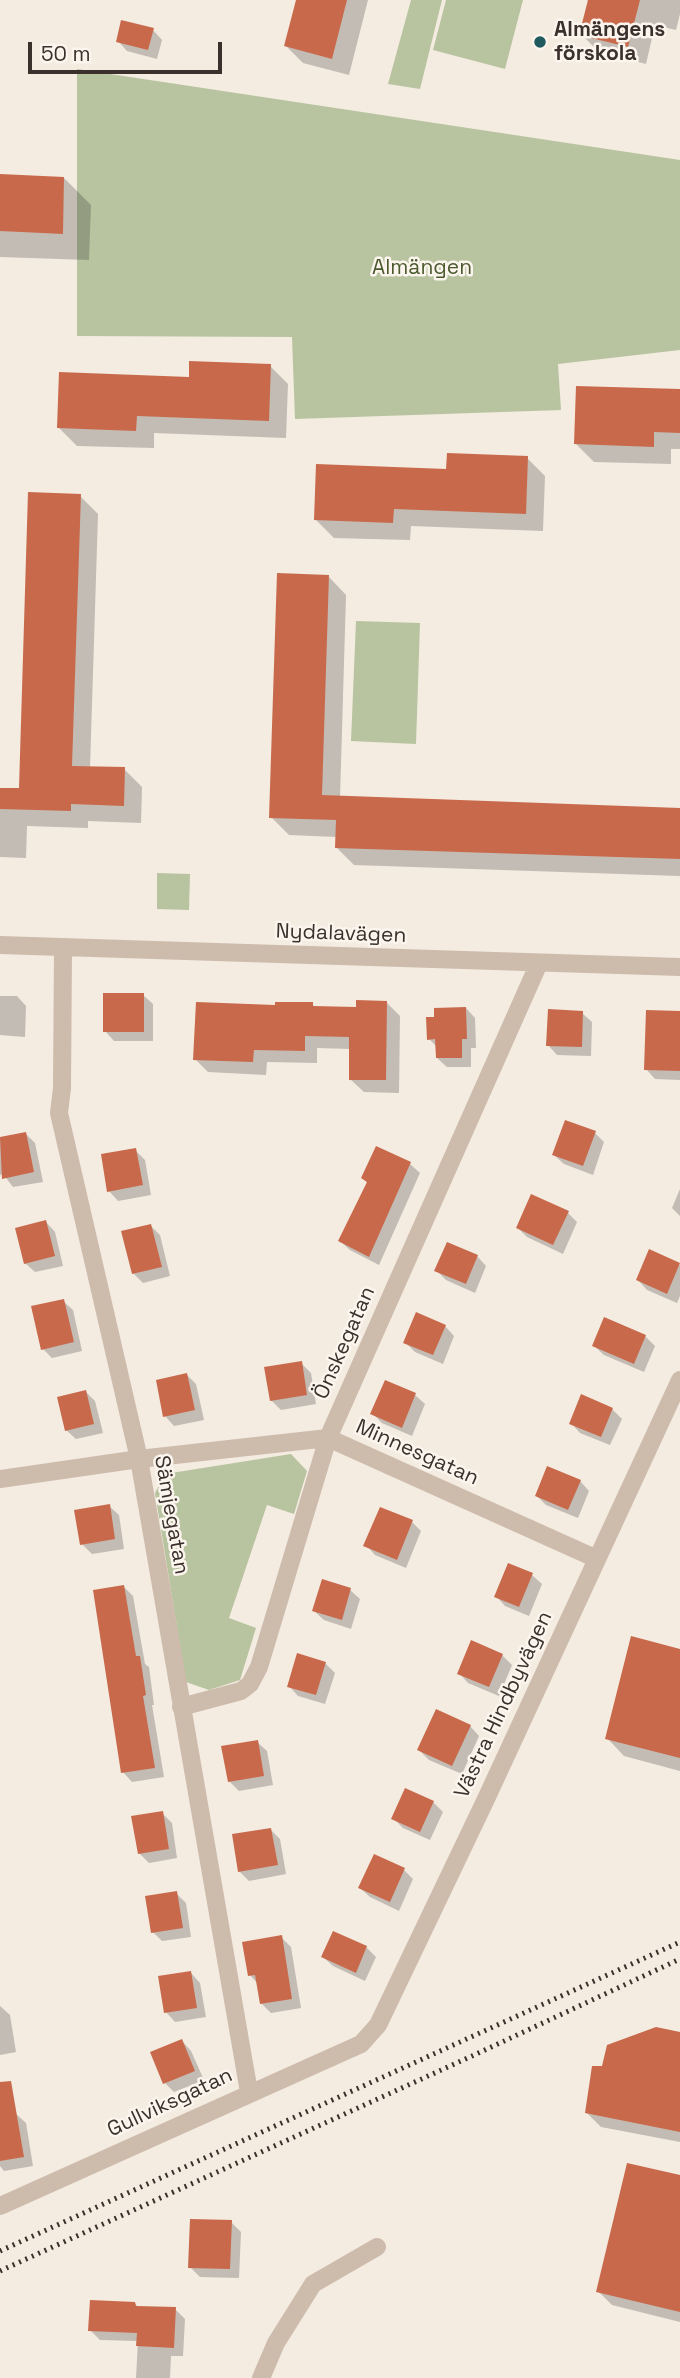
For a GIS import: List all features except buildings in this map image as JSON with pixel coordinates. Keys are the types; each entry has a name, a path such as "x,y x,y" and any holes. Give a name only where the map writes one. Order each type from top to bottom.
{"street":[{"name":"Nydalavägen","path":"0,945 680,967"},
{"name":"Sämjegatan","path":"63,948 60,1113 139,1459 249,2092"},
{"name":"Önskegatan","path":"181,1706 241,1691 250,1684 268,1642 328,1438 539,963"},
{"name":"Västra Hindbyvägen","path":"361,2044 378,2025 680,1380"},
{"name":"Minnesgatan","path":"0,1479 139,1459 328,1438 597,1559"},
{"name":"Gullviksgatan","path":"0,2206 361,2044"},
{"path":"261,2378 276,2343 313,2284 377,2247"}],"green space":[{"path":"411,0 442,0 420,89 388,84"},
{"path":"446,0 523,0 505,69 433,50"},
{"name":"Almängen","path":"77,69 680,160 680,350 558,364 561,410 295,419 292,337 77,336"},
{"path":"356,621 420,623 416,744 351,741"},
{"path":"157,873 190,874 189,910 157,909"},
{"path":"291,1454 307,1471 294,1514 267,1505 229,1618 256,1628 240,1680 209,1690 186,1682 155,1493 165,1474"}],"railway":[{"path":"0,2251 680,1942"},
{"path":"0,2271 680,1959"}],"place":[{"name":"Almängens förskola","path":"540,42"}]}
